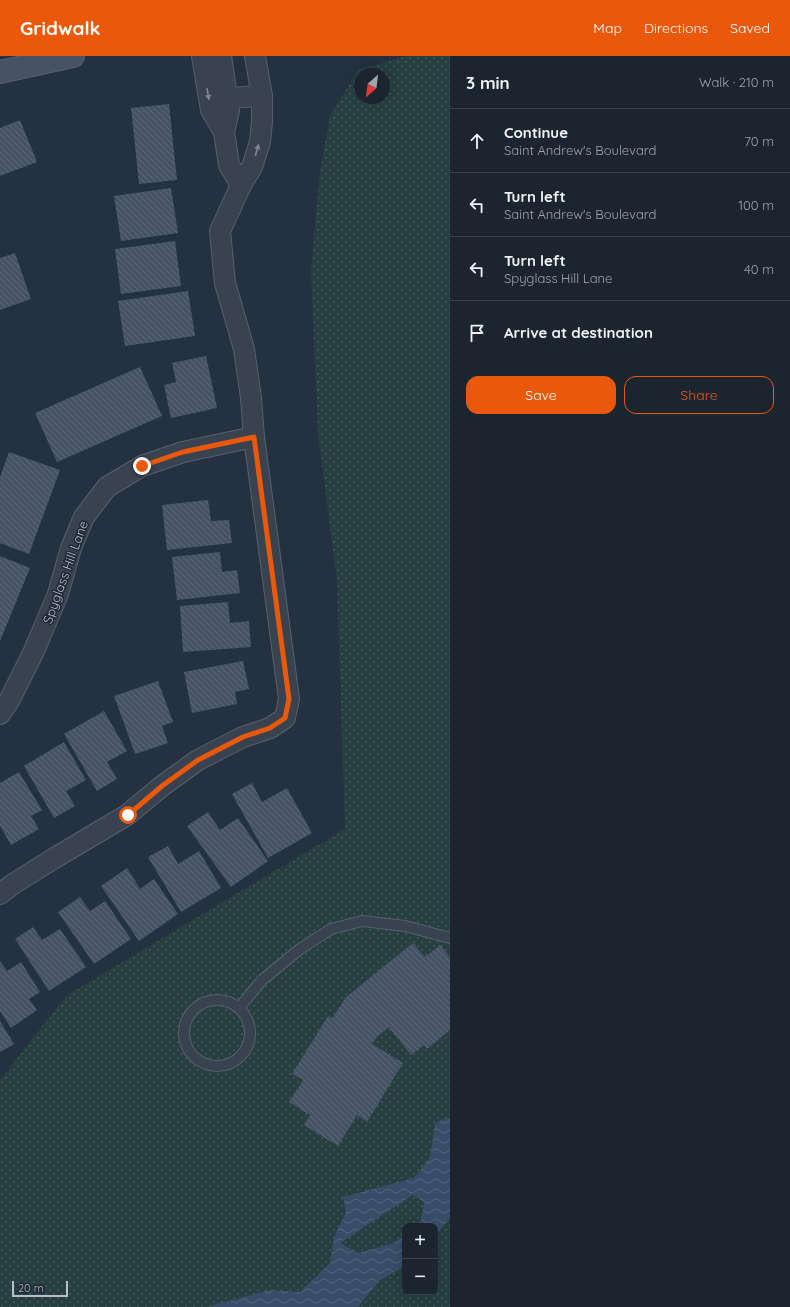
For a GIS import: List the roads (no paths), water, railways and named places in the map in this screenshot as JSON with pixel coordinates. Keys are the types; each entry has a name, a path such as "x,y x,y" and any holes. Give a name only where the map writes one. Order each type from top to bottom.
{"street":[{"path":"0,72 73,56"},
{"path":"202,56 211,110 224,132"},
{"path":"220,56 229,110 224,132 229,165 241,185"},
{"path":"0,894 46,863 128,815 162,786 198,760 243,737 270,728 285,718 289,699 254,437 251,398 244,349 225,283 220,231 241,185 252,167 260,142 262,96 255,56"},
{"path":"228,98 262,96"},
{"name":"Spyglass Hill Lane","path":"0,714 9,701 34,653 58,594 71,548 84,517 107,487 142,466 183,452 254,437"}],"lane":[{"path":"238,1008 262,980 300,949 331,929 362,921 405,926 450,938"},
{"path":"212,1001 224,1001 238,1008 246,1017 250,1027 248,1045 241,1057 224,1066 212,1066 198,1060 190,1052 186,1044 184,1033 186,1023 195,1009 202,1004 212,1001"}],"water":[{"path":"446,1118 450,1119 450,1218 438,1232 438,1223 418,1223 421,1220 424,1202 413,1195 340,1243 358,1253 394,1243 402,1236 402,1268 379,1281 358,1307 210,1307 270,1290 300,1292 330,1263 334,1237 346,1212 343,1197 414,1178 430,1158 435,1123"}]}
